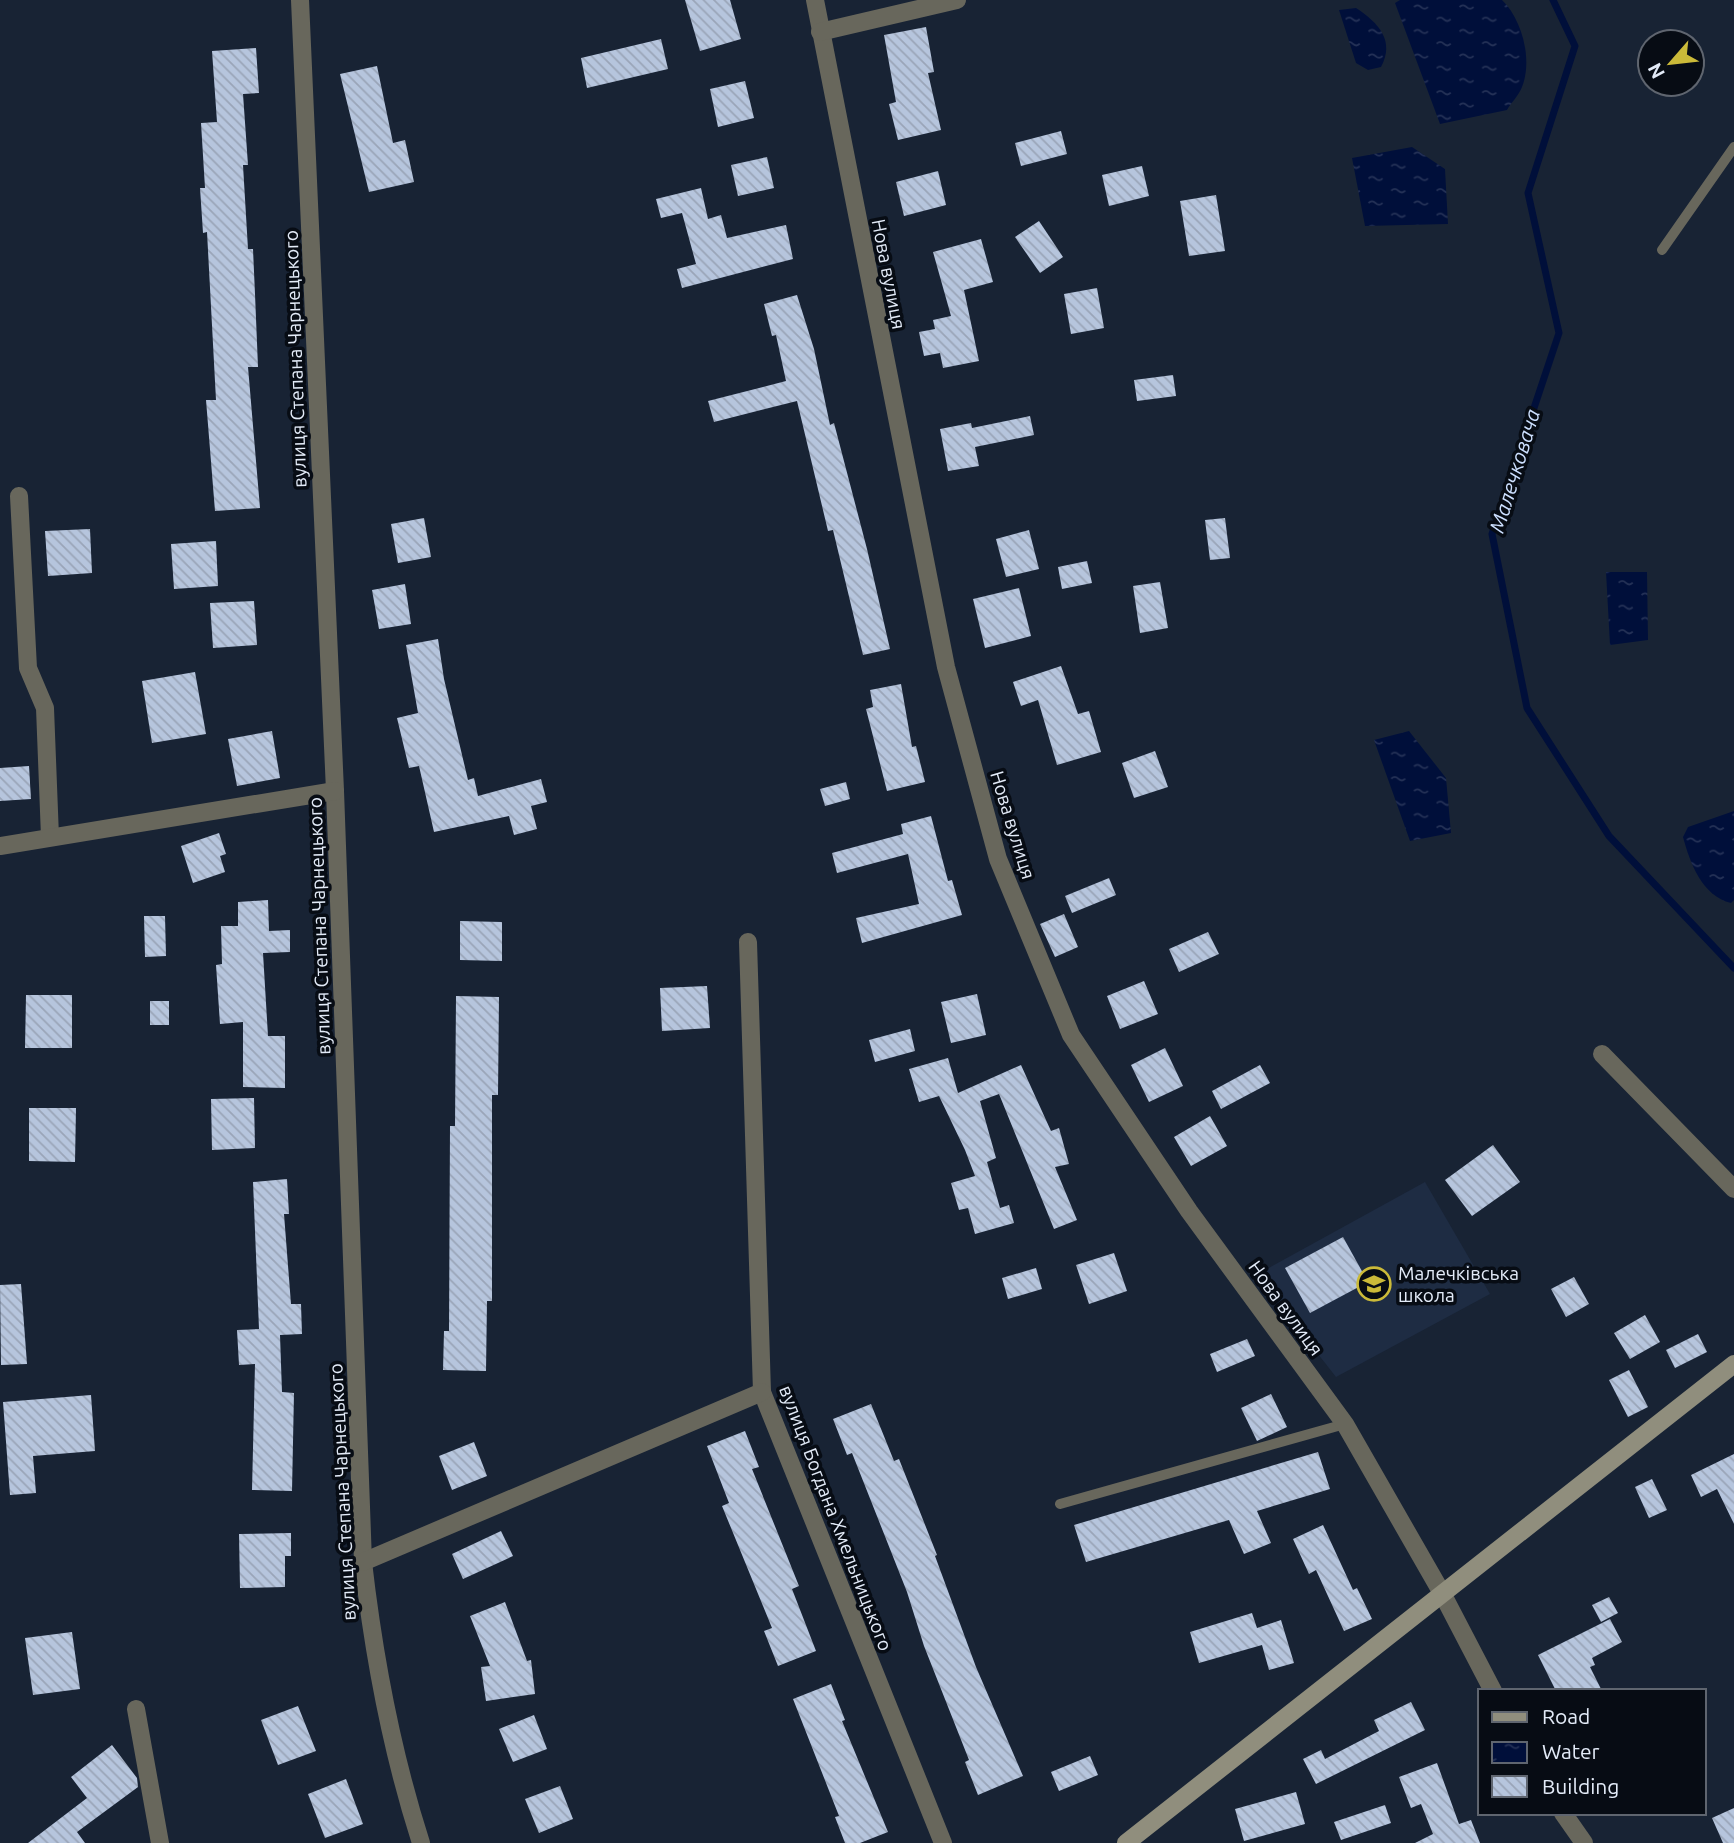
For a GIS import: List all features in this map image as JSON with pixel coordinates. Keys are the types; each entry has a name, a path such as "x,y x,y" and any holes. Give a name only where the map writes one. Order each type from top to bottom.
{"street":[{"name":"вулиця Степана Чарнецького","path":"300,0 335,791 363,1562 373,1656 398,1773 421,1843"},
{"name":"Нова вулиця","path":"815,0 946,667 998,859 1071,1035 1189,1211 1345,1423 1443,1595 1492,1689"},
{"path":"820,32 957,0"},
{"path":"19,496 28,668 45,708 50,837"},
{"path":"0,846 335,791"},
{"name":"вулиця Богдана Хмельницького","path":"748,942 762,1392 943,1843"},
{"path":"1602,1054 1734,1189"},
{"path":"1126,1843 1734,1364"},
{"path":"363,1562 762,1392"},
{"path":"136,1709 160,1843"},
{"path":"1564,1815 1584,1843"}],"lane":[{"path":"1662,250 1734,147"},
{"path":"1060,1504 1345,1423"}],"shaded area":[{"name":"Малечківська школа","path":"1425,1182 1490,1294 1336,1377 1256,1275"}],"water":[{"path":"1400,0 1502,0 1520,29 1526,53 1522,87 1507,110 1440,124 1395,3"},
{"path":"1356,8 1372,20 1382,33 1386,49 1381,67 1368,70 1356,63 1339,10"},
{"path":"1412,147 1445,169 1448,224 1365,226 1352,158"},
{"path":"1606,572 1647,572 1648,640 1610,645"},
{"path":"1409,731 1446,778 1451,833 1410,841 1374,740"},
{"path":"1734,811 1734,900 1731,903 1721,899 1705,886 1689,857 1683,837 1688,827"}],"building":[{"path":"685,0 730,0 741,39 700,51"},
{"path":"926,27 934,72 928,73 941,130 898,140 889,104 896,102 884,35"},
{"path":"661,39 668,69 587,88 581,58"},
{"path":"256,48 259,93 243,94 248,165 243,165 248,249 253,249 258,367 248,367 260,508 215,511 206,400 216,400 207,232 203,233 200,188 205,188 201,123 217,122 212,51"},
{"path":"377,66 393,143 405,140 414,182 369,192 340,74"},
{"path":"745,81 754,118 718,127 710,89"},
{"path":"1061,131 1067,154 1021,166 1015,143"},
{"path":"767,157 774,188 738,196 731,165"},
{"path":"1142,166 1149,196 1109,206 1102,175"},
{"path":"938,171 946,205 904,216 896,182"},
{"path":"701,188 708,219 721,215 727,238 786,225 793,259 682,288 677,269 696,264 682,213 661,218 656,199"},
{"path":"1216,195 1225,251 1189,256 1180,201"},
{"path":"1039,221 1063,257 1040,273 1015,237"},
{"path":"981,239 993,282 964,290 979,361 943,368 940,353 924,356 919,332 935,329 933,320 951,316 933,252"},
{"path":"1097,288 1104,328 1071,334 1064,294"},
{"path":"797,295 814,349 830,425 834,423 890,649 863,655 833,530 828,531 797,401 714,422 708,401 786,381 776,335 772,336 764,304"},
{"path":"1173,375 1176,396 1137,401 1134,380"},
{"path":"1030,416 1034,435 975,447 979,466 948,471 940,429 971,423 972,428"},
{"path":"424,518 431,557 398,563 391,524"},
{"path":"1225,518 1230,558 1210,560 1205,520"},
{"path":"90,529 92,573 48,576 45,531"},
{"path":"1029,530 1039,569 1006,577 996,539"},
{"path":"216,541 218,586 174,589 171,544"},
{"path":"1087,561 1092,583 1062,589 1058,567"},
{"path":"1160,582 1168,628 1140,633 1133,586"},
{"path":"405,584 411,624 379,629 372,590"},
{"path":"1019,588 1031,636 985,648 973,599"},
{"path":"254,601 257,645 213,648 210,603"},
{"path":"438,639 444,679 468,780 474,778 478,796 541,779 547,802 531,806 537,829 514,835 509,816 434,832 419,766 409,768 397,718 418,713 406,645"},
{"path":"1061,666 1078,714 1089,711 1101,752 1057,765 1038,700 1021,706 1013,682"},
{"path":"195,672 206,734 152,743 142,681"},
{"path":"901,684 912,747 916,746 925,782 887,791 866,709 873,707 870,690"},
{"path":"272,731 280,778 237,786 228,739"},
{"path":"1155,751 1168,787 1134,798 1122,763"},
{"path":"29,766 31,799 0,801 0,768"},
{"path":"846,782 850,799 825,806 820,789"},
{"path":"931,816 948,881 952,880 962,915 862,943 856,918 919,904 908,854 837,873 832,853 903,834 901,824"},
{"path":"219,833 226,854 220,856 225,872 193,883 181,846"},
{"path":"1109,878 1116,895 1072,913 1065,896"},
{"path":"268,900 269,931 290,930 290,952 263,953 268,1036 285,1036 285,1088 243,1087 243,1022 220,1024 216,965 222,964 221,926 238,926 238,902"},
{"path":"1064,914 1078,947 1055,957 1040,924"},
{"path":"144,916 165,916 166,956 145,957"},
{"path":"460,921 502,922 502,961 460,960"},
{"path":"1208,932 1219,954 1179,972 1169,949"},
{"path":"1144,981 1158,1014 1120,1029 1107,996"},
{"path":"707,986 710,1028 662,1031 660,988"},
{"path":"977,994 986,1035 951,1043 941,1002"},
{"path":"26,995 72,995 72,1048 25,1048"},
{"path":"456,996 499,997 498,1095 492,1095 492,1301 487,1301 486,1371 443,1370 444,1331 449,1331 450,1126 455,1126"},
{"path":"150,1001 169,1001 169,1025 150,1025"},
{"path":"910,1029 915,1051 875,1062 869,1040"},
{"path":"1165,1048 1183,1086 1149,1102 1131,1065"},
{"path":"948,1058 958,1093 1021,1065 1051,1131 1059,1128 1069,1164 1055,1167 1077,1220 1054,1229 999,1094 980,1101 996,1158 987,1162 1000,1208 1009,1205 1014,1223 975,1234 968,1208 959,1210 951,1183 975,1176 965,1150 939,1096 919,1102 909,1069"},
{"path":"1260,1065 1270,1083 1221,1109 1212,1091"},
{"path":"254,1098 255,1148 212,1150 211,1099"},
{"path":"29,1108 76,1108 75,1162 29,1161"},
{"path":"1210,1116 1227,1146 1191,1166 1174,1137"},
{"path":"1493,1145 1520,1182 1472,1216 1445,1180"},
{"path":"287,1179 289,1214 284,1214 291,1304 301,1304 302,1334 280,1335 282,1392 294,1393 292,1491 252,1490 255,1364 239,1365 237,1330 259,1329 253,1182"},
{"path":"1343,1237 1368,1282 1310,1313 1285,1268"},
{"path":"1114,1253 1127,1291 1089,1304 1076,1265"},
{"path":"1036,1268 1042,1289 1008,1299 1002,1278"},
{"path":"1574,1277 1589,1304 1566,1317 1551,1289"},
{"path":"21,1284 27,1364 1,1365 0,1285"},
{"path":"1645,1315 1660,1342 1630,1359 1614,1333"},
{"path":"1698,1334 1707,1352 1675,1368 1666,1350"},
{"path":"1247,1339 1255,1356 1217,1372 1210,1354"},
{"path":"1629,1370 1648,1407 1628,1417 1609,1380"},
{"path":"1271,1394 1287,1427 1257,1441 1241,1408"},
{"path":"91,1395 95,1451 33,1456 36,1493 10,1495 3,1402"},
{"path":"871,1404 894,1461 899,1459 937,1555 935,1556 976,1667 1023,1776 978,1795 965,1762 969,1760 924,1646 907,1592 852,1453 847,1455 833,1419"},
{"path":"745,1431 759,1467 752,1469 799,1586 792,1589 816,1651 778,1666 764,1631 772,1628 722,1506 729,1503 707,1446"},
{"path":"474,1442 487,1476 452,1490 439,1456"},
{"path":"1318,1452 1330,1489 1257,1511 1271,1543 1244,1554 1229,1520 1086,1562 1074,1525"},
{"path":"1734,1454 1734,1524 1717,1489 1701,1497 1691,1475"},
{"path":"1652,1479 1667,1510 1649,1518 1635,1487"},
{"path":"1323,1525 1353,1590 1357,1588 1372,1619 1344,1631 1316,1570 1309,1574 1293,1539"},
{"path":"501,1531 513,1556 463,1579 452,1554"},
{"path":"291,1533 291,1556 285,1556 285,1587 240,1588 239,1534"},
{"path":"1609,1597 1618,1613 1601,1622 1592,1605"},
{"path":"505,1602 527,1661 531,1660 535,1694 486,1701 481,1667 490,1666 470,1616"},
{"path":"1252,1613 1257,1628 1281,1620 1294,1663 1269,1670 1262,1645 1199,1663 1190,1632"},
{"path":"1610,1619 1622,1642 1592,1658 1595,1665 1590,1667 1601,1689 1555,1689 1538,1655"},
{"path":"72,1632 80,1689 33,1695 25,1638"},
{"path":"831,1684 845,1720 842,1721 888,1832 860,1843 845,1843 835,1817 839,1816 793,1699"},
{"path":"1411,1702 1425,1730 1316,1784 1303,1759 1321,1750 1325,1759 1379,1731 1374,1720"},
{"path":"298,1706 316,1751 278,1765 261,1720"},
{"path":"534,1715 547,1749 513,1762 499,1729"},
{"path":"112,1745 137,1778 138,1787 77,1832 85,1843 28,1843 87,1798 71,1777"},
{"path":"1090,1756 1098,1775 1059,1791 1051,1772"},
{"path":"1437,1763 1459,1824 1471,1820 1480,1843 1415,1843 1433,1834 1421,1804 1411,1808 1399,1777"},
{"path":"346,1779 363,1824 325,1838 308,1794"},
{"path":"560,1786 573,1819 539,1833 525,1799"},
{"path":"1296,1792 1305,1824 1244,1841 1235,1809"},
{"path":"1385,1805 1391,1823 1341,1840 1334,1822"},
{"path":"1734,1808 1734,1843 1723,1843 1712,1818"}],"waterway":[{"name":"Малечковача","path":"1553,0 1575,46 1528,193 1559,333 1492,534 1527,708 1609,836 1734,968"}],"place":[{"name":"Малечківська школа","path":"1374,1284"}]}
